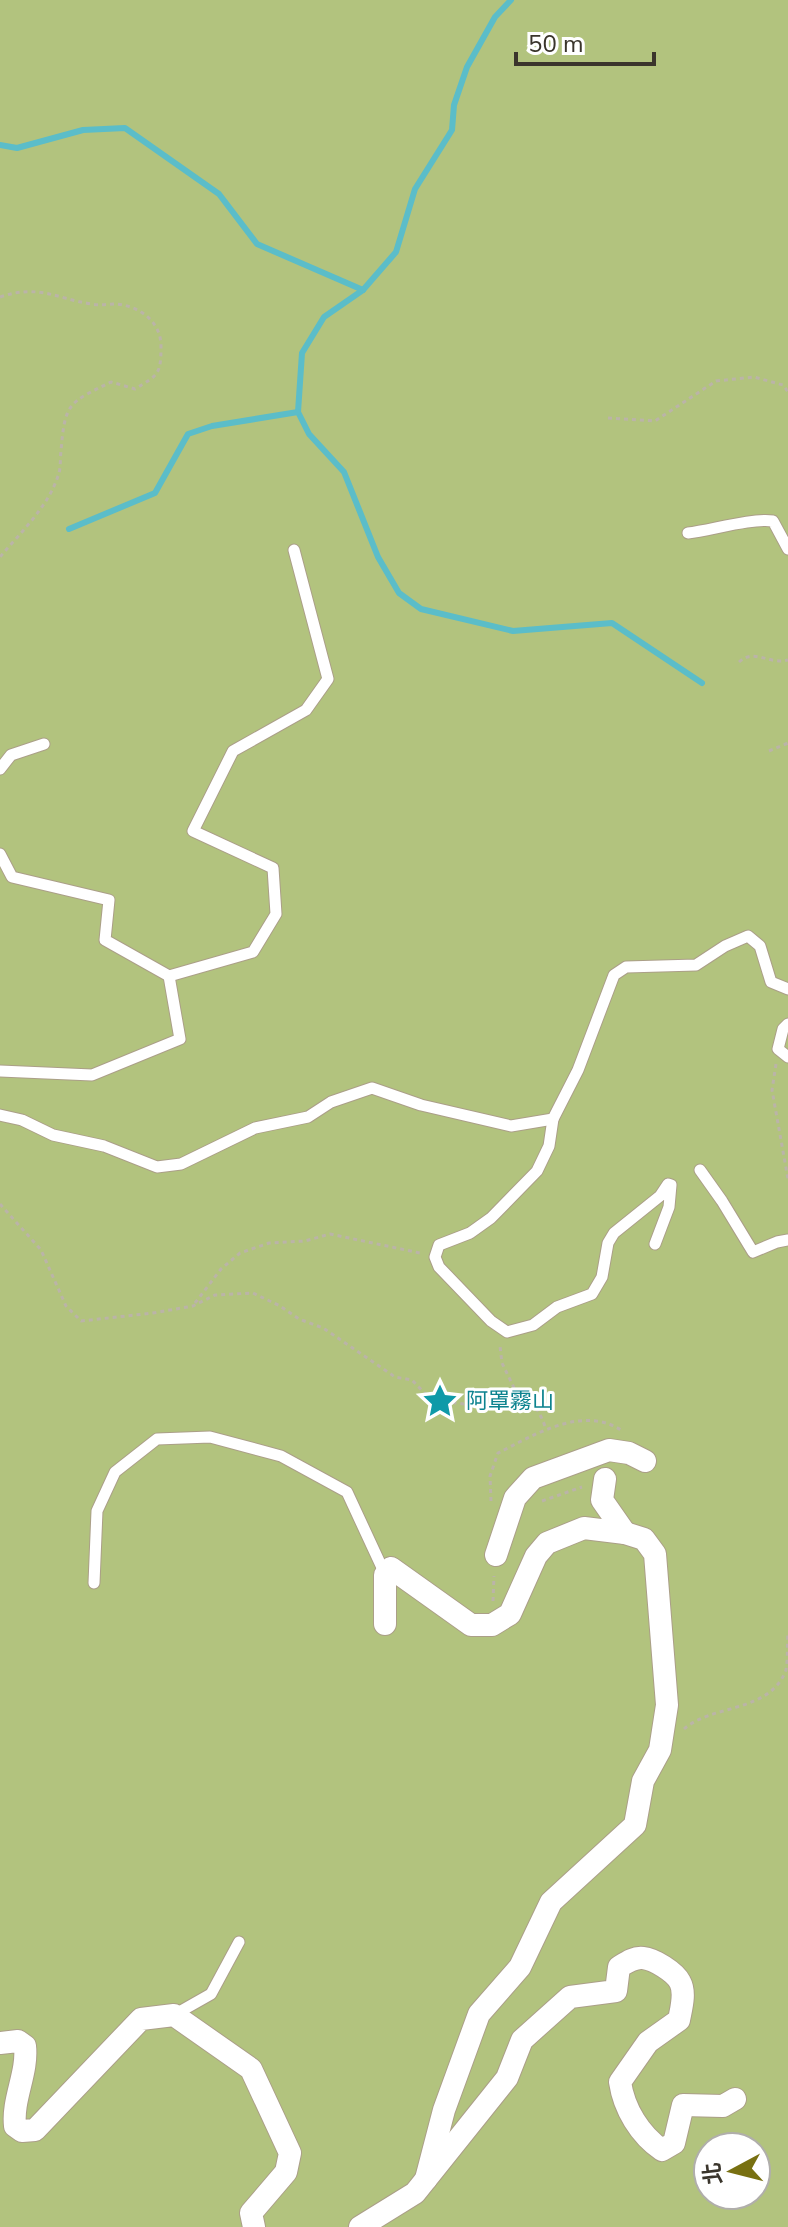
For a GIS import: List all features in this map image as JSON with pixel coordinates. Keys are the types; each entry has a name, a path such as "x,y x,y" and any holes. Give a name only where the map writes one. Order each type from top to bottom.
{"street":[{"path":"496,1555 515,1498 533,1478 609,1450 629,1453 645,1461"},
{"path":"605,1479 602,1500 625,1533"},
{"path":"385,1624 385,1575 391,1568 471,1625 492,1625 510,1614 536,1556 547,1543 584,1528 625,1533 644,1539 655,1554 667,1705 660,1750 643,1781 635,1825 551,1902 520,1967 479,2014 444,2110 426,2179"},
{"path":"360,2227 415,2193 507,2078 522,2040 570,1997 616,1991 619,1967 632,1959 645,1957 673,1972 681,1983 683,1995 679,2020 648,2042 620,2082 623,2100 647,2140 662,2150 674,2143 683,2105 723,2106 735,2099"},
{"path":"0,2043 18,2041 25,2046 26,2058 14,2114 15,2126 22,2131 35,2130 141,2019 174,2015 251,2069 290,2153 286,2172 251,2213 254,2227"}],"lane":[{"path":"688,533 758,519 773,521 788,549"},
{"path":"0,854 12,877 109,900 105,940 169,976 253,952 276,914 273,868 193,831 233,751 306,710 328,679 294,550"},
{"path":"0,769 11,755 44,744"},
{"path":"655,1244 669,1207 671,1185 668,1184 660,1196 614,1233 608,1243 602,1277 592,1294 557,1307 533,1325 507,1332 491,1321 439,1267 435,1257 439,1245 470,1233 491,1218 537,1171 549,1146 553,1119 578,1070 614,975 626,967 696,965 725,946 748,936 760,946 771,982 788,989"},
{"path":"0,1071 92,1075 180,1039 169,976"},
{"path":"788,1024 783,1029 778,1049 788,1057"},
{"path":"0,1115 22,1120 53,1135 104,1146 157,1167 181,1164 255,1128 308,1117 331,1102 372,1088 421,1105 511,1126 553,1119"},
{"path":"700,1170 753,1252 788,1240"},
{"path":"94,1583 97,1511 115,1472 157,1439 210,1437 281,1456 347,1492 385,1575"},
{"path":"174,2015 211,1994 239,1942"}],"path":[{"path":"0,297 37,290 94,305 132,307 156,323 161,335 161,368 158,375 135,389 111,382 77,399 67,409 59,475 40,510 0,557"},
{"path":"608,418 655,421 716,381 754,377 768,379 783,385 788,392"},
{"path":"739,662 752,655 782,663 788,660"},
{"path":"769,751 788,743"},
{"path":"778,1049 772,1090 788,1179"},
{"path":"0,1204 41,1250 66,1306 81,1321 193,1306 215,1295 253,1293 299,1319 323,1328 395,1377 412,1380 431,1400 464,1404 517,1394 528,1399 540,1412 546,1429"},
{"path":"193,1306 221,1269 240,1253 269,1243 305,1241 330,1234 435,1257"},
{"path":"507,1332 499,1343 502,1363 517,1394"},
{"path":"660,1750 692,1722 747,1705 776,1686 786,1669 788,1632"}],"green space":[{"path":"0,0 788,0 788,2227 0,2227"}],"waterway":[{"path":"511,0 495,17 467,67 454,105 452,130 415,189 396,252 363,290 324,317 302,353 298,412 309,434 344,472 378,557 399,593 421,609 513,631 612,623 702,683"},
{"path":"0,145 17,148 83,130 125,128 219,194 257,244 363,290"},
{"path":"69,529 155,493 188,434 212,426 298,412"}],"place":[{"name":"阿罩霧山","path":"440,1401"}]}
